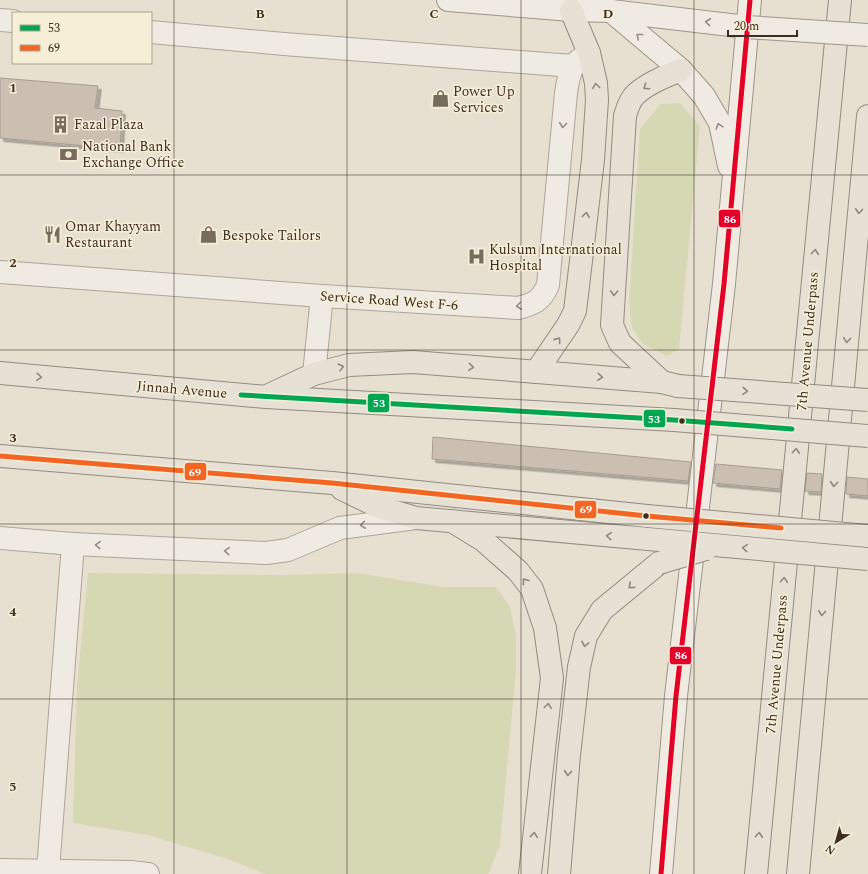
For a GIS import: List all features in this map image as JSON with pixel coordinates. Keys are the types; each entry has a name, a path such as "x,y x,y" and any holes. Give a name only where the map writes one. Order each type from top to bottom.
{"main road":[{"name":"7th Avenue Underpass","path":"756,874 840,0"},
{"path":"536,372 568,325 575,311 593,160 597,100 596,82 581,60 571,10"},
{"path":"670,384 620,343 612,325 624,116 635,94 656,81 680,70"},
{"path":"798,874 868,116"},
{"path":"266,397 314,374 349,365 413,362 868,400"},
{"name":"Jinnah Avenue","path":"0,373 266,397 674,420 868,436"},
{"path":"0,456 332,483 647,516 868,536"},
{"path":"332,483 378,507 416,518 868,559"},
{"path":"452,521 483,540 518,571 532,590 545,628 552,678 530,874"},
{"path":"558,874 569,755 579,674 586,636 602,610 659,563 717,546"}],"street":[{"path":"448,0 571,10 611,11 747,27 868,35"},
{"path":"661,874 676,696 734,191 750,0"},
{"path":"611,11 680,70 704,96 720,124 734,191"},
{"path":"0,20 12,21"},
{"path":"152,32 284,44 581,60"},
{"name":"Service Road West F-6","path":"0,272 322,296 518,308 536,302 543,296 548,285 569,74 581,60"},
{"path":"314,374 322,296"},
{"path":"0,538 73,544 266,553 288,550 340,528 416,518"},
{"path":"48,870 73,544"},
{"path":"0,870 131,872 148,874"}],"green space":[{"path":"680,103 700,126 679,349 667,356 643,344 632,328 629,303 640,129 661,104"},
{"path":"88,573 279,575 357,573 444,587 496,587 510,607 516,636 516,670 500,844 489,873 265,874 228,859 148,835 73,823 77,686"}],"building":[{"name":"Fazal Plaza","path":"0,78 98,86 95,108 122,111 120,149 0,138"},
{"path":"433,437 691,462 688,481 432,459"},
{"path":"716,464 782,470 780,489 713,483"},
{"path":"807,473 822,474 821,492 805,491"},
{"path":"847,477 868,479 868,496 846,494"}],"transit line":[{"name":"86","path":"661,874 676,696 724,284 750,0"},
{"name":"53","path":"241,395 674,420 792,429"},
{"name":"69","path":"0,456 332,483 647,516 781,528"}],"place":[{"name":"Power Up Services","path":"440,99"},
{"name":"Fazal Plaza","path":"61,124"},
{"name":"National Bank Exchange Office","path":"69,154"},
{"name":"Omar Khayyam Restaurant","path":"52,234"},
{"name":"Bespoke Tailors","path":"209,235"},
{"name":"Kulsum International Hospital","path":"476,257"}]}
